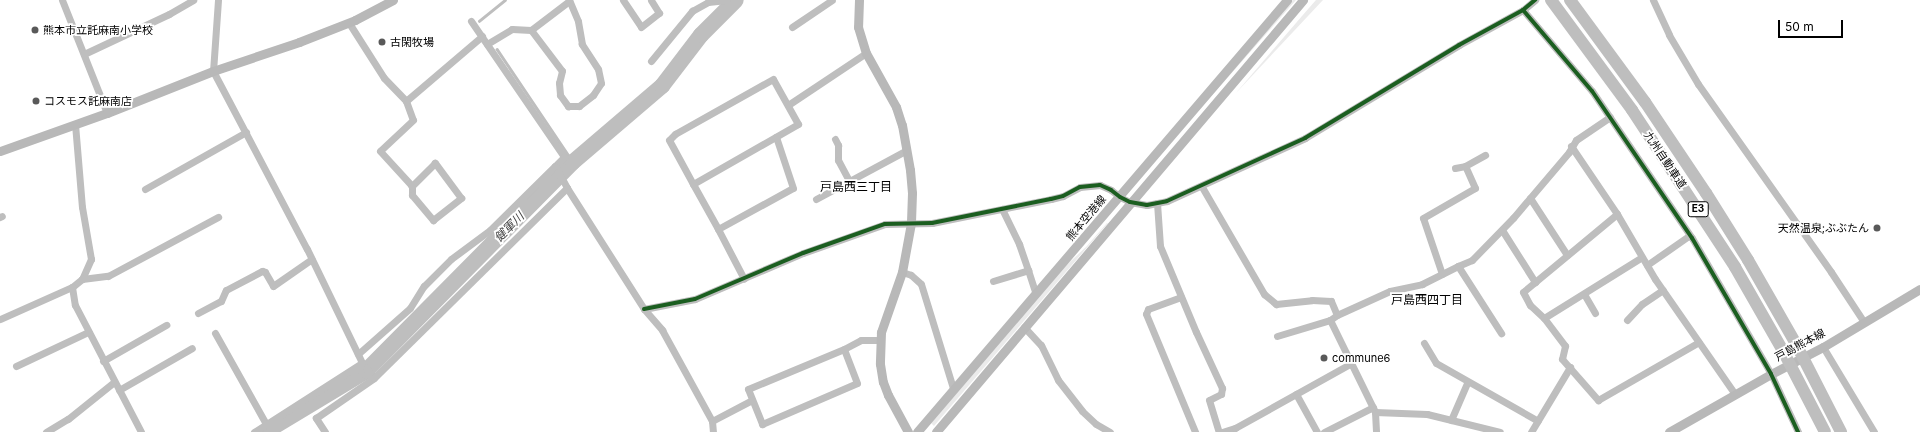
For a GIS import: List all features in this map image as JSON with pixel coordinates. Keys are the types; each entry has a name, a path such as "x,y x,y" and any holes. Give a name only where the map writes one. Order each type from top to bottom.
{"highway":[{"name":"九州自動車道","path":"1551,0 1632,110 1735,267 1782,349 1825,432"},
{"name":"九州自動車道","path":"1570,0 1645,102 1706,193 1748,260 1795,342 1841,432"}],"main road":[{"path":"0,151 107,113 213,71 350,23 393,0"},
{"path":"859,0 858,27 866,53 896,107 907,150 912,193 911,223 902,272 886,317 881,340 880,364 883,382 888,395 908,432"},
{"name":"熊本空港線","path":"917,432 953,388 1120,197 1156,152 1287,0"},
{"path":"936,432 1303,0"},
{"name":"戸島熊本線","path":"1669,432 1771,374 1823,347 1920,289"}],"street":[{"path":"62,0 107,113"},
{"path":"84,54 169,14 193,0"},
{"path":"218,0 213,71 312,259 362,363 374,378"},
{"path":"488,44 512,29 532,30 569,0 578,21 582,44 598,69 601,84 593,95 579,106 568,106 560,95 559,83 562,70 532,30"},
{"path":"623,0 641,27 659,13 651,0"},
{"path":"651,61 692,11 708,2 727,0"},
{"path":"792,27 832,0"},
{"path":"644,309 695,298 744,279 803,253 885,224 932,223 1063,196 1080,187 1087,186 1100,185 1130,202 1147,205 1167,201 1202,187 1304,138 1458,45 1525,8 1535,0"},
{"path":"1653,0 1669,35 1698,84 1831,272 1864,322"},
{"path":"1525,8 1592,91 1690,235 1771,374 1798,432"},
{"path":"358,354 410,308 424,286 451,259 490,230 564,157 471,20"},
{"path":"350,23 384,78 406,101 412,120 380,151 412,186 412,195 433,220 461,198 435,163 412,186"},
{"path":"406,101 482,36"},
{"path":"788,105 866,53"},
{"path":"693,184 798,124 773,79 675,134 670,140 693,184 718,229 744,279"},
{"path":"1277,336 1330,320 1337,315 1390,291 1422,284 1472,260 1502,230 1530,198 1576,140 1610,117"},
{"path":"0,319 72,287 82,279 91,259 82,207 75,124"},
{"path":"145,190 246,132"},
{"path":"718,229 793,188 776,137"},
{"path":"835,139 838,144 838,160 849,181"},
{"path":"1572,146 1617,214 1663,290 1735,394"},
{"path":"816,199 907,150"},
{"path":"1455,168 1465,166 1485,155"},
{"path":"555,166 567,188 644,309 662,330 712,421 713,432"},
{"path":"1442,274 1423,218 1475,188 1465,166"},
{"path":"1202,187 1264,294 1276,304 1312,300 1331,301 1337,315"},
{"path":"325,432 316,418 374,378 567,188"},
{"path":"1530,198 1567,255"},
{"path":"1157,203 1159,242 1181,297 1222,388 1221,394 1209,400 1220,432 1235,428 1350,364"},
{"path":"1002,209 1019,244 1036,294"},
{"path":"1617,214 1523,292 1530,305 1544,318 1565,346 1562,359 1598,400 1699,342"},
{"path":"82,279 108,276 218,217"},
{"path":"1502,230 1535,282"},
{"path":"1647,265 1690,235"},
{"path":"1544,318 1642,257"},
{"path":"198,313 221,301 226,290 262,271 265,272 273,286 312,259"},
{"path":"1458,266 1501,333"},
{"path":"993,281 1028,270"},
{"path":"902,272 911,275 921,284 953,388"},
{"path":"72,287 75,305 141,432"},
{"path":"1626,320 1642,304 1663,290"},
{"path":"1584,294 1595,313"},
{"path":"1181,297 1148,309 1146,314 1195,432"},
{"path":"1330,320 1350,364 1374,410 1376,432"},
{"path":"104,361 166,325"},
{"path":"1024,327 1041,345 1058,380 1082,411 1096,424 1110,432"},
{"path":"16,366 88,332"},
{"path":"214,333 266,424"},
{"path":"844,349 857,383 762,424 748,389 844,349 861,340 881,340"},
{"path":"1424,343 1436,363 1467,383 1538,422"},
{"path":"1823,347 1874,432"},
{"path":"119,390 192,348"},
{"path":"254,432 362,363"},
{"path":"1531,432 1570,367"},
{"path":"48,431 68,419 114,382"},
{"path":"1450,420 1467,383"},
{"path":"1296,394 1317,432"},
{"path":"712,421 752,400"},
{"path":"1324,432 1374,410 1427,414 1500,432"}],"shaded area":[{"path":"1293,0 1296,0 1147,169 1249,52"},
{"path":"1316,0 1323,0 1235,94 1302,16"},
{"path":"1107,223 934,426 931,423 1059,272 1086,247"}],"waterway":[{"path":"479,21 505,0"},
{"name":"健軍川","path":"265,432 366,371 573,162 662,86 701,35 736,0"},
{"path":"497,49 573,162"}],"cycle path":[{"path":"644,309 695,299 803,253 885,224 932,223 1051,199 1063,196 1080,187 1100,185 1130,202 1147,205 1167,201 1305,138 1459,45 1523,10 1535,0"},
{"path":"1523,10 1592,91 1692,238 1771,374 1798,432"}],"place":[{"name":"熊本市立託麻南小学校","path":"35,30"},
{"name":"古閑牧場","path":"382,42"},
{"name":"コスモス託麻南店","path":"36,101"},
{"name":"天然温泉;ぶぶたん","path":"1877,228"},
{"name":"commune6","path":"1324,358"}],"district":[{"name":"戸島西三丁目","path":"856,187"},
{"name":"戸島西四丁目","path":"1427,300"}]}
